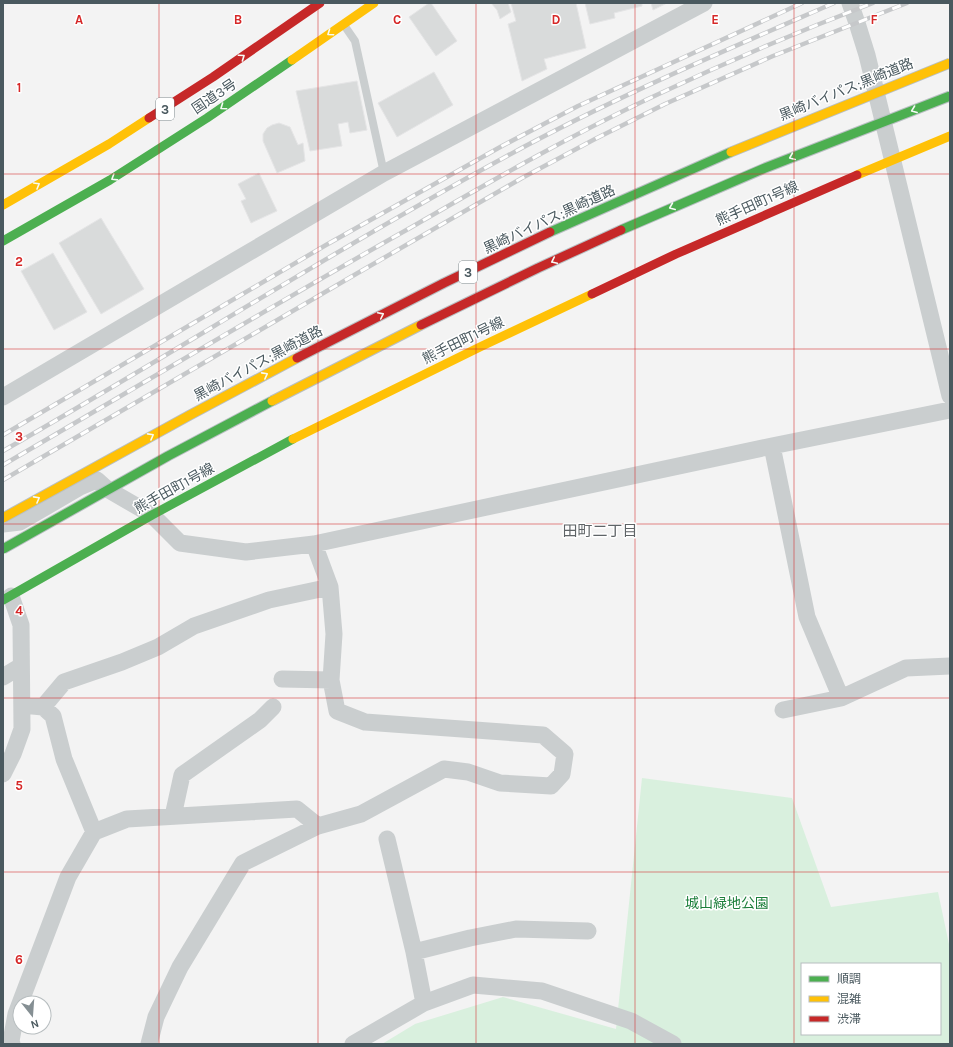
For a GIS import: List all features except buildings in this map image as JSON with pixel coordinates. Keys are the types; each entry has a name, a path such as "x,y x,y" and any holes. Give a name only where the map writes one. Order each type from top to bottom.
{"main road":[{"name":"国道3号","path":"3,205 109,144 213,77 320,3"},
{"name":"国道3号","path":"3,241 110,180 207,118 374,3"},
{"name":"黒崎バイパス;黒崎道路","path":"3,518 184,417 359,326 508,252 648,188 792,126 950,63"},
{"name":"3","path":"3,549 204,437 373,349 522,276 692,198 806,151 950,96"},
{"name":"熊手田町1号線","path":"7,598 152,515 285,443 482,346 676,254 892,159 950,136"}],"street":[{"path":"3,397 384,173 704,3"},
{"path":"850,3 867,55 950,396"},
{"path":"3,524 20,522 80,487 96,480 107,489 152,515 180,543 246,552 314,544 772,446 950,410"},
{"path":"772,446 807,617 841,698"},
{"path":"149,1044 156,1017 180,967 242,863 318,826 361,814 444,769 468,772 500,783 551,786 562,774 565,754 543,735 365,722 337,711 331,680 334,634 330,587 314,544"},
{"path":"43,707 64,682 122,662 158,647 194,626 269,600 330,587"},
{"path":"3,774 13,754 22,729 21,625 7,598"},
{"path":"3,677 21,666"},
{"path":"783,710 841,698 906,668 950,666"},
{"path":"282,679 331,680"},
{"path":"22,705 43,707 53,716 64,759 94,832"},
{"path":"173,816 182,775 260,720 273,707"},
{"path":"12,1044 11,1041 16,1014 68,877 94,832 127,819 297,809 318,826"},
{"path":"387,839 414,952 424,1003"},
{"path":"414,952 470,938 516,929 588,932"},
{"path":"353,1044 424,1003 473,985 542,991 631,1021 673,1044"}],"lane":[{"path":"343,24 355,41 384,173"}],"green space":[{"name":"城山緑地公園","path":"642,778 792,798 831,907 938,892 950,949 950,1044 382,1044 415,1024 503,997 616,1029"}],"railway":[{"path":"3,435 326,245 502,146 578,106 802,3"},
{"path":"3,451 443,191 507,156 587,114 710,57 834,3"},
{"path":"3,465 308,286 504,174 598,123 715,68 873,3"},
{"path":"3,480 522,178 595,139 665,104 773,56 907,3"}],"traffic: fast":[{"path":"3,241 110,180 207,118 292,60"},
{"path":"621,230 765,168 950,96"},
{"path":"550,232 731,152"},
{"path":"3,549 168,456 272,401"},
{"path":"3,600 152,515 293,439"}],"traffic: slow":[{"path":"292,60 374,3"},
{"path":"731,152 950,63"},
{"path":"3,205 109,144 149,118"},
{"path":"857,175 950,136"},
{"path":"293,439 482,346 592,294"},
{"path":"272,401 421,325"},
{"path":"3,518 297,358"}],"traffic: jam":[{"path":"149,118 213,77 320,3"},
{"path":"592,294 676,254 857,175"},
{"path":"421,325 538,268 621,230"},
{"path":"297,358 444,283 550,232"}],"district":[{"name":"田町二丁目","path":"600,531"}]}
